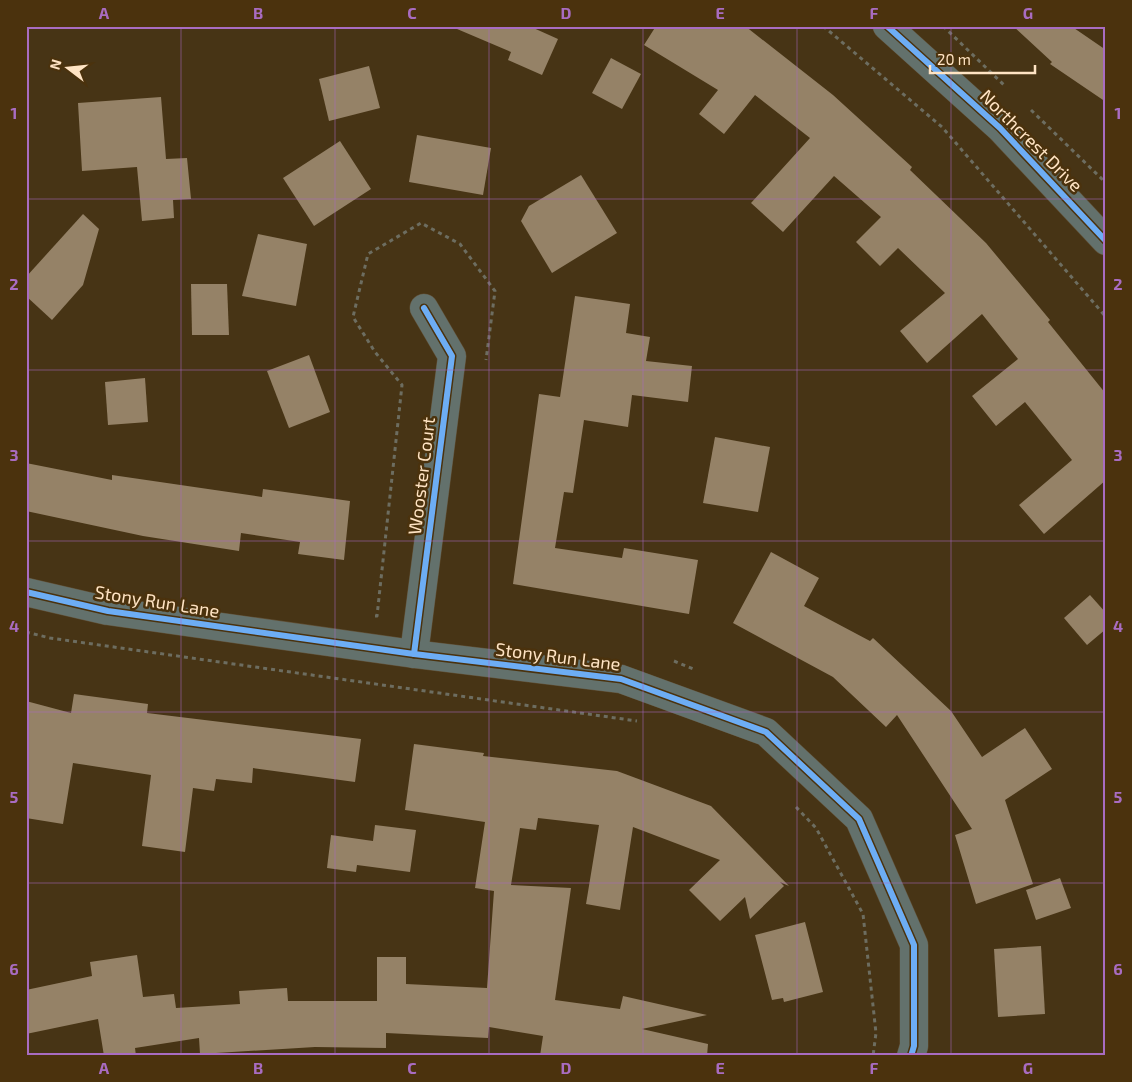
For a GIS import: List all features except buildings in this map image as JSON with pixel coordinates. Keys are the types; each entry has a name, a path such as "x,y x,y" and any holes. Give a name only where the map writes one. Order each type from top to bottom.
{"street":[{"name":"Northcrest Drive","path":"888,26 1000,128 1104,235"},
{"name":"Wooster Court","path":"414,654 452,356 424,308"},
{"name":"Stony Run Lane","path":"26,592 108,611 414,654 621,679 766,732 859,819 914,945 914,1046 911,1056"}],"path":[{"path":"823,26 942,126 1106,317"},
{"path":"26,131 26,140"},
{"path":"368,614 377,616 402,385 374,352 353,317 368,254 421,223 460,244 495,291 485,369"},
{"path":"26,632 50,638 642,722"},
{"path":"666,659 702,672"},
{"path":"790,800 816,828 862,914 876,1033 873,1056"}],"cycle path":[{"path":"887,26 1000,128 1106,241"},
{"path":"414,654 452,356 424,308"},
{"path":"26,592 108,611 414,654 621,679 766,732 859,819 914,945 914,1046 911,1056"}]}
